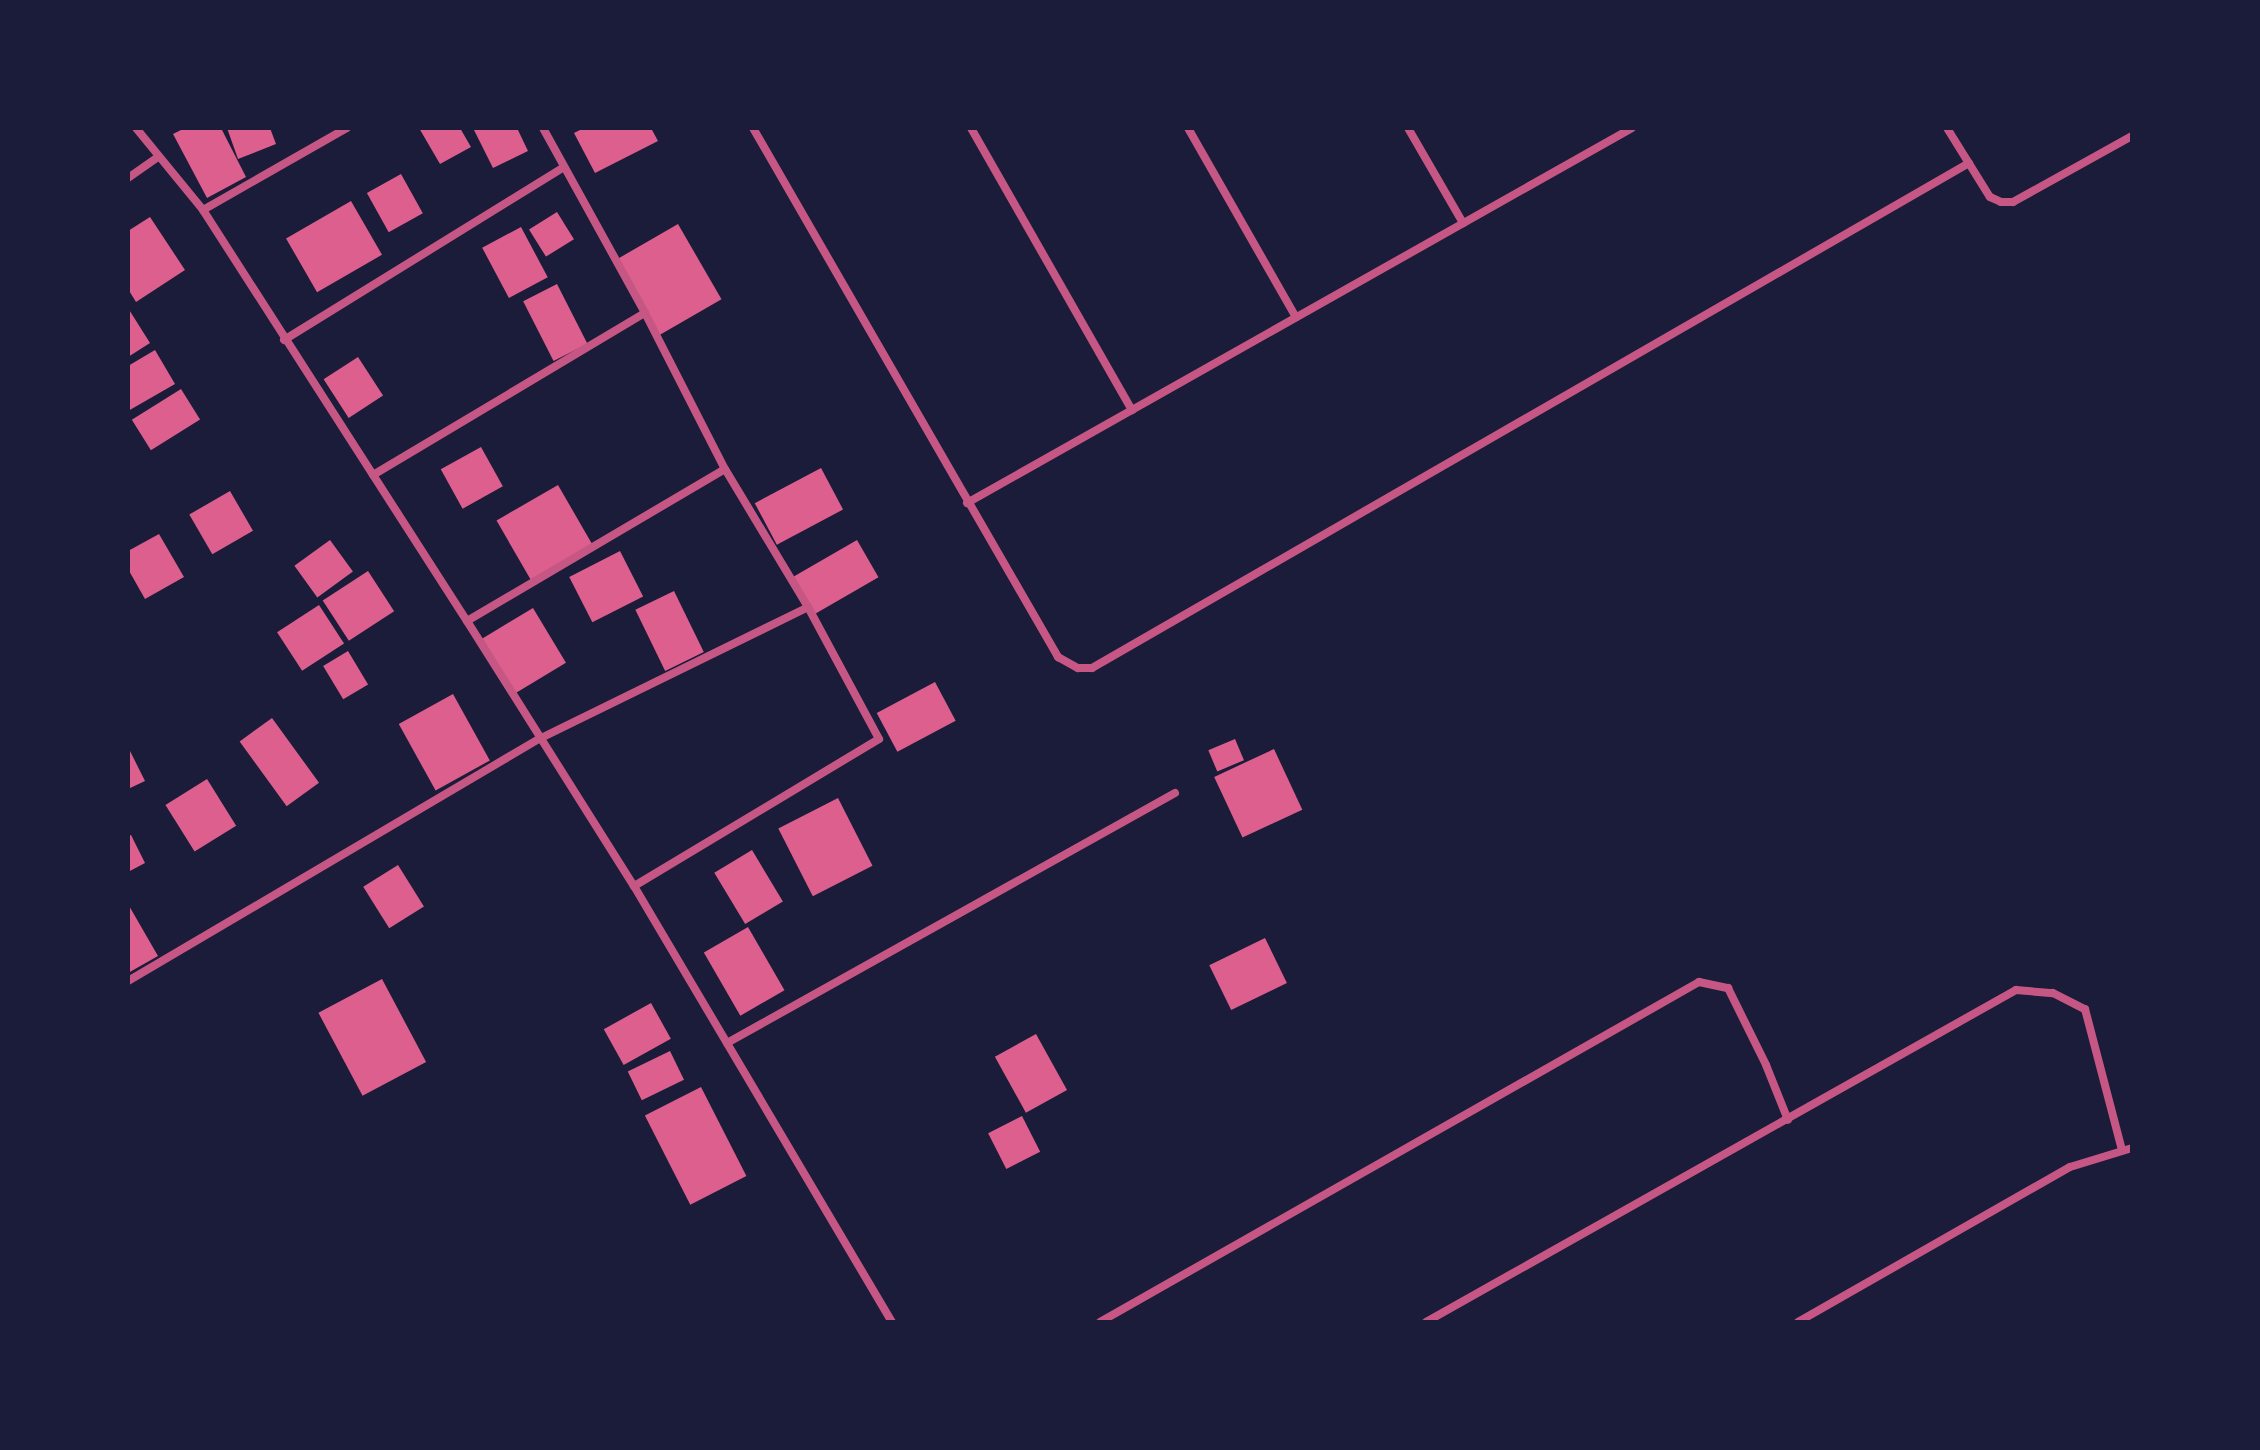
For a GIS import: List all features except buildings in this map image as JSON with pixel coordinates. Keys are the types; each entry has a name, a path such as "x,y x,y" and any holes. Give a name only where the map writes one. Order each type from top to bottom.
{"street":[{"path":"136,128 203,210 467,621 634,886 892,1322"},
{"path":"203,210 347,128"},
{"path":"543,128 645,313 725,469 808,607 879,739 634,886"},
{"path":"753,128 1058,657 1078,668 1092,668 1969,163"},
{"path":"971,128 1132,410"},
{"path":"1188,128 1296,317"},
{"path":"1408,128 1463,223"},
{"path":"1947,128 1990,197 2013,202 2132,136"},
{"path":"967,503 1629,129"},
{"path":"128,178 158,157"},
{"path":"284,340 564,167"},
{"path":"373,475 645,313"},
{"path":"467,621 725,469"},
{"path":"128,981 539,739 808,607"},
{"path":"727,1043 1175,793"},
{"path":"1100,1322 1699,982 1728,988 1766,1065 1788,1120"},
{"path":"1426,1322 2016,990 2053,993 2085,1009 2122,1150"},
{"path":"1798,1322 2070,1167 2132,1148"}]}
